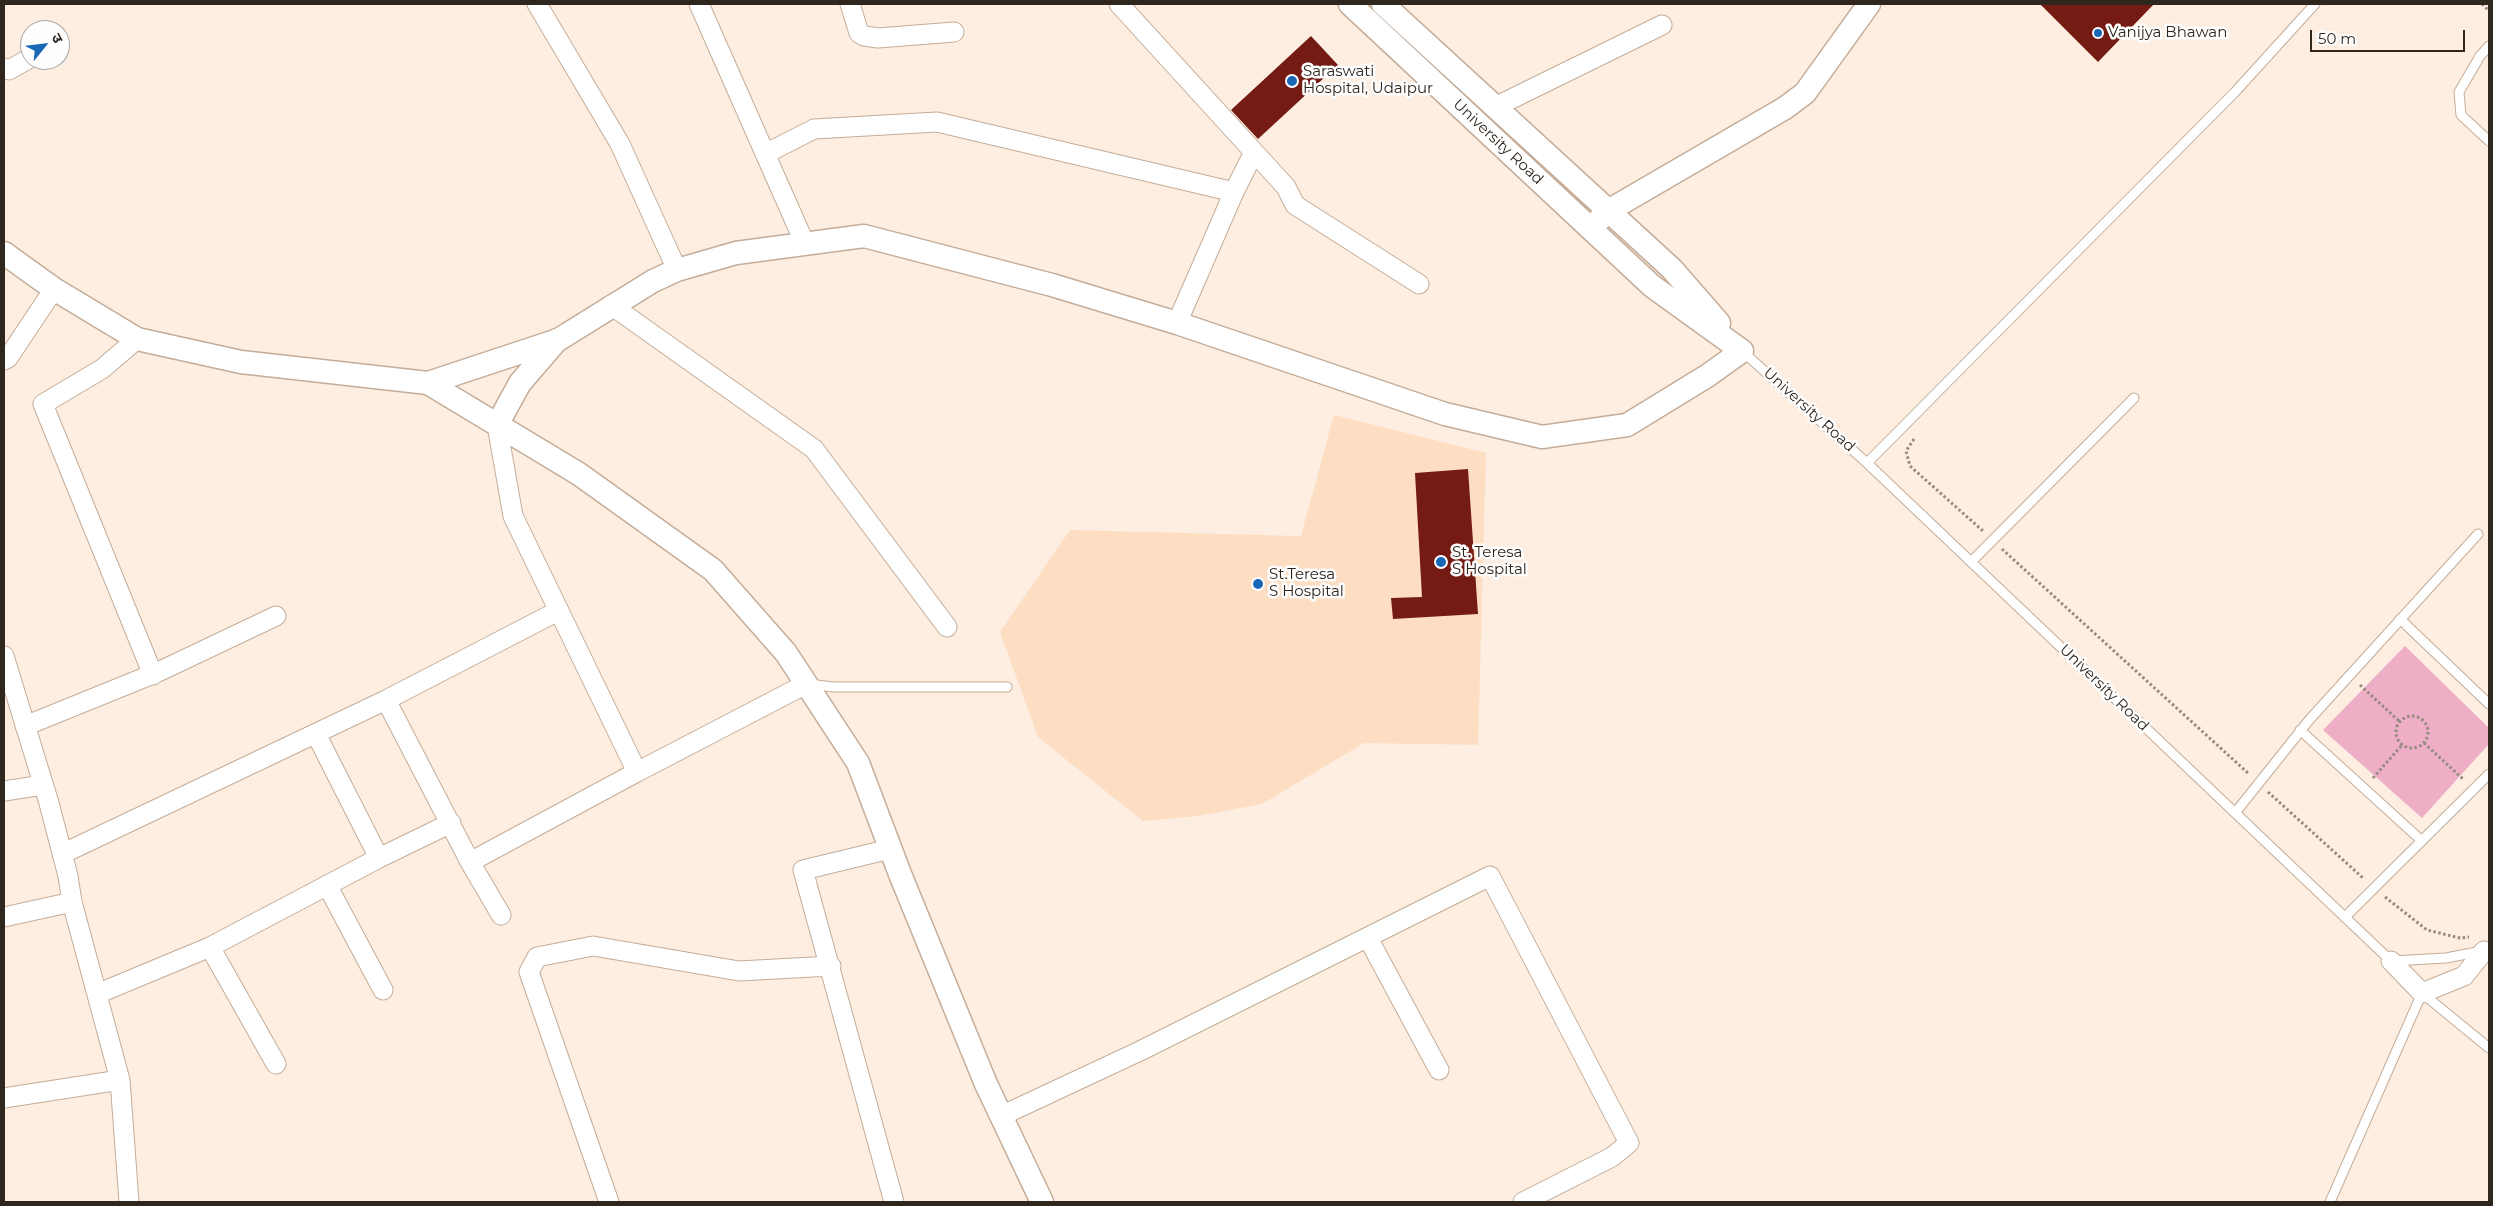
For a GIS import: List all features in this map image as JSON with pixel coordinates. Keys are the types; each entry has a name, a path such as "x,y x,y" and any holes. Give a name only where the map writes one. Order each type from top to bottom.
{"street":[{"path":"537,4 620,144 677,270"},
{"path":"699,4 805,244"},
{"path":"850,4 858,33 864,36 878,38 954,32"},
{"path":"1119,4 1286,187 1295,205 1419,284"},
{"name":"University Road","path":"1350,4 1652,286 1742,351"},
{"name":"University Road","path":"1385,4 1672,269 1742,351"},
{"path":"1785,108 1798,81 1850,4"},
{"path":"1591,229 1608,211 1785,108 1805,93 1869,4"},
{"path":"1495,107 1662,25"},
{"path":"4,68 9,70 20,64"},
{"path":"765,154 814,129 937,122 1234,192"},
{"path":"1177,323 1234,192 1254,152"},
{"path":"4,253 54,289 137,340 241,362 428,383 558,340 653,281 677,270 736,253 864,236 1052,285 1177,323 1445,414 1542,437 1627,425 1707,376 1742,351"},
{"path":"4,360 8,358 54,289"},
{"path":"611,306 814,449 947,627"},
{"path":"137,340 102,369 43,404 153,675"},
{"path":"558,340 520,383 497,425 513,516 637,772"},
{"path":"428,383 580,474 713,570 786,653 858,763 890,849 986,1084 1042,1202"},
{"path":"62,854 386,700 558,611"},
{"path":"24,726 153,675 276,616"},
{"path":"4,656 62,854 72,902 120,1080 129,1202"},
{"path":"470,862 806,684"},
{"path":"386,700 470,862 501,916"},
{"path":"316,734 378,858"},
{"path":"4,791 43,785"},
{"path":"97,994 210,947 378,858 451,824"},
{"path":"890,849 803,870 831,966 894,1202"},
{"path":"1001,1116 1140,1051 1490,876 1629,1143 1612,1157 1523,1202"},
{"path":"327,885 384,990"},
{"path":"4,916 72,902"},
{"path":"1368,938 1439,1070"},
{"path":"609,1202 529,972 537,957 593,946 739,971 831,966"},
{"path":"210,947 276,1064"},
{"path":"2390,961 2422,993 2464,976 2487,951"},
{"path":"4,1098 120,1080"}],"lane":[{"path":"1867,463 2235,92 2315,4"},
{"path":"2489,46 2480,56 2458,92 2461,115 2489,141"},
{"name":"University Road","path":"1742,351 1867,463 2390,961"},
{"path":"1971,562 2134,398"},
{"path":"2235,813 2300,730 2478,534"},
{"path":"2400,619 2489,704"},
{"path":"806,684 832,687 1007,687"},
{"path":"2300,730 2422,841"},
{"path":"2345,918 2489,774"},
{"path":"2390,961 2446,958 2487,951"},
{"path":"2330,1202 2422,993 2489,1048"}],"path":[{"path":"2482,4 2489,10"},
{"path":"1917,436 1906,451 1910,466 2375,888 2427,930 2460,938 2470,936"},
{"path":"2359,685 2400,722"},
{"path":"2411,716 2418,716 2424,721 2429,727 2430,732 2424,743 2412,748 2402,745 2396,734 2400,722 2411,716"},
{"path":"2424,743 2474,789"},
{"path":"2364,788 2402,745"}],"shaded area":[{"name":"St.Teresa S Hospital","path":"1334,415 1486,453 1478,745 1364,743 1262,804 1198,816 1143,821 1038,737 1000,632 1070,530 1301,536"},
{"path":"2405,646 2489,728 2489,744 2422,818 2323,730"}],"building":[{"name":"Vanijya Bhawan","path":"2040,4 2154,4 2098,62"},
{"path":"1311,36 1338,65 1258,139 1231,110"},
{"path":"1468,469 1478,614 1393,619 1391,598 1422,597 1415,473"}],"place":[{"name":"Vanijya Bhawan","path":"2098,33"},
{"name":"Saraswati Hospital, Udaipur","path":"1292,81"},
{"name":"St. Teresa S Hospital","path":"1441,562"},
{"name":"St.Teresa S Hospital","path":"1258,584"}]}
